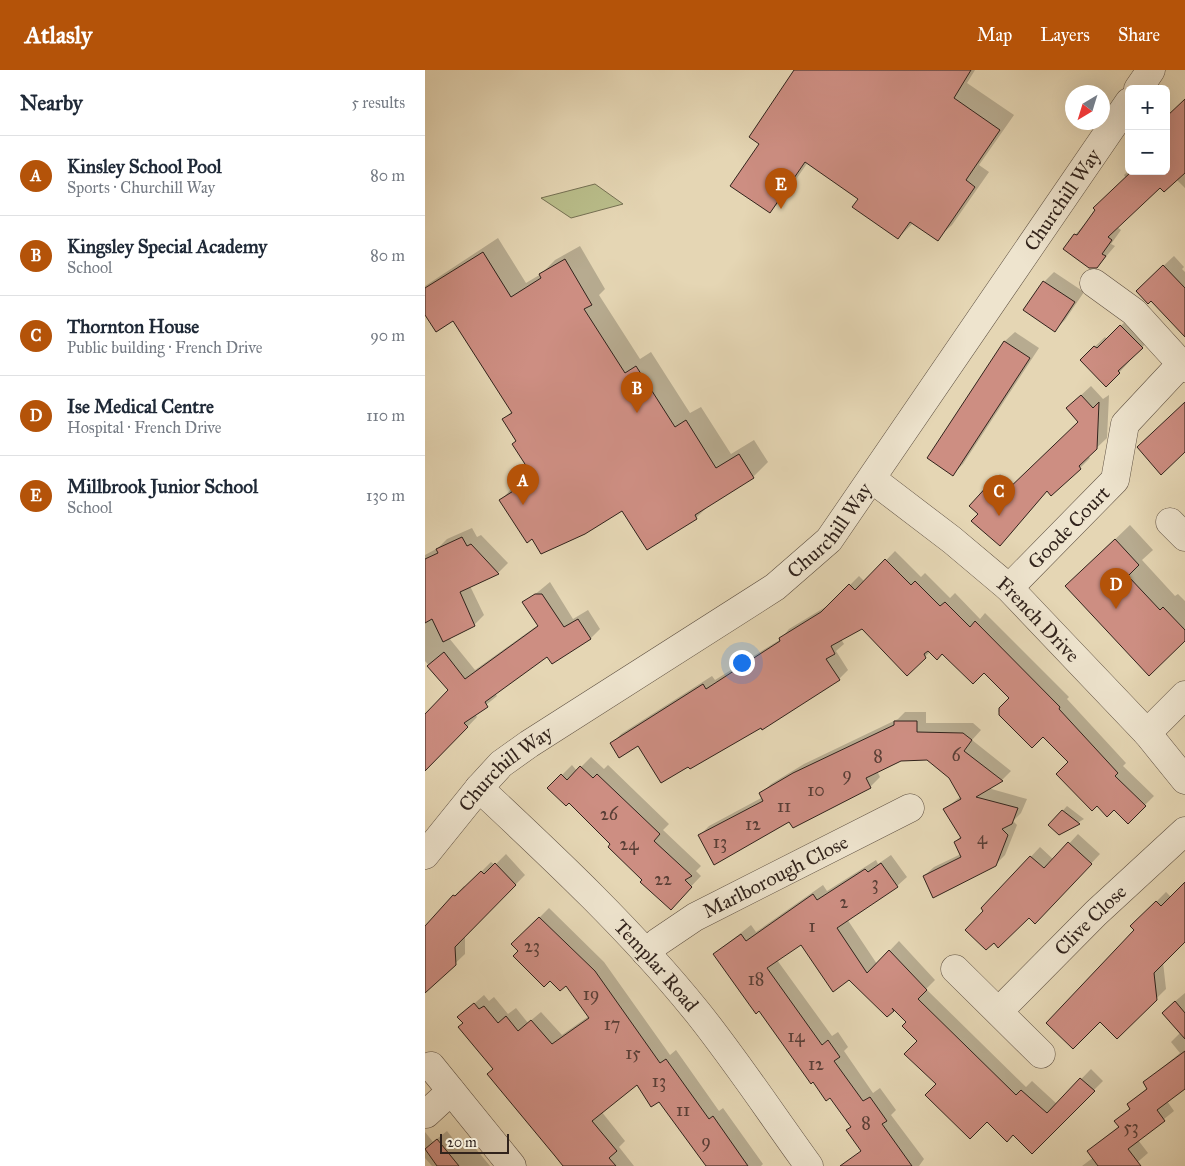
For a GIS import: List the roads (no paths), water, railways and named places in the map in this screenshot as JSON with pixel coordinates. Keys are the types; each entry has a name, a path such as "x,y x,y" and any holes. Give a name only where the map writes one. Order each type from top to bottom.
{"street":[{"path":"1141,85 1151,70"},
{"name":"Churchill Way","path":"425,855 479,788 501,764 529,744 782,582 829,540 1125,108"},
{"name":"Goode Court","path":"1009,588 1115,480 1125,424 1183,366 1133,312 1094,283"},
{"name":"French Drive","path":"872,479 953,540 1009,588 1147,733 1185,780"},
{"path":"1147,733 1185,696"},
{"name":"Templar Road","path":"479,788 557,862 646,953 730,1055 809,1166"},
{"name":"Marlborough Close","path":"646,953 658,942 695,917 910,808"},
{"name":"Clive Close","path":"999,1011 1097,913 1185,831"},
{"path":"955,969 1041,1054"},
{"path":"431,1066 512,1166"},
{"path":"426,1114 451,1091"}],"place":[{"name":"Millbrook Junior School","path":"781,209"},
{"name":"Kingsley Special Academy","path":"637,413"},
{"name":"Kinsley School Pool","path":"523,505"},
{"name":"Thornton House","path":"999,516"},
{"name":"Ise Medical Centre","path":"1116,609"}]}
